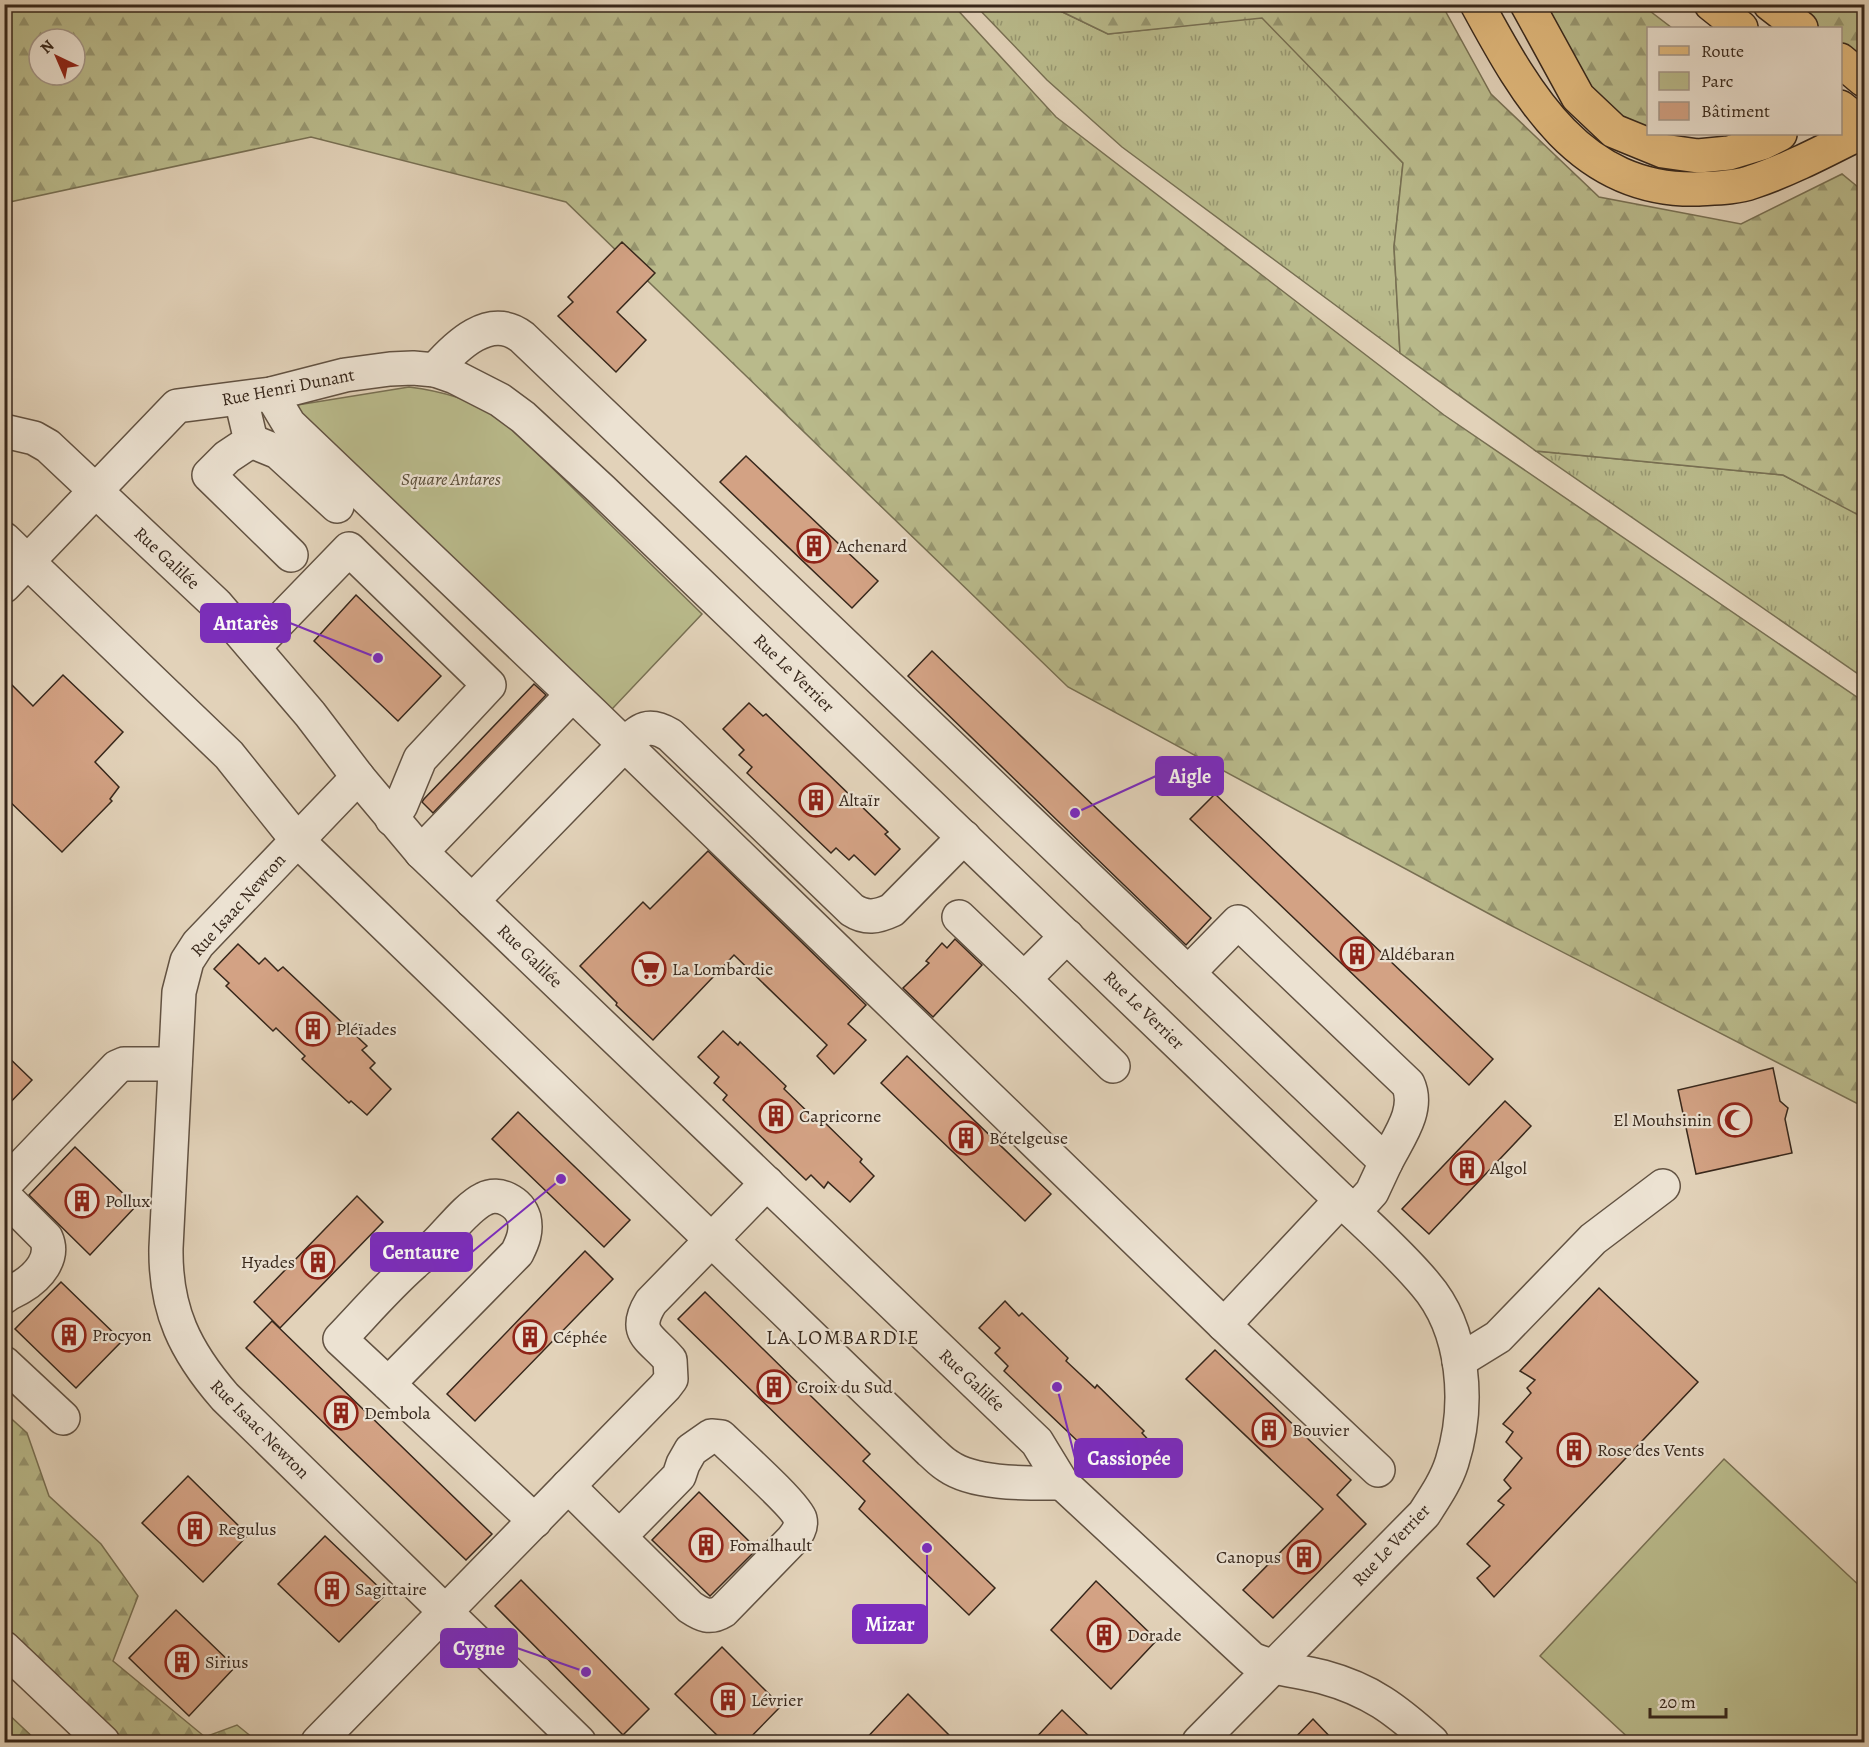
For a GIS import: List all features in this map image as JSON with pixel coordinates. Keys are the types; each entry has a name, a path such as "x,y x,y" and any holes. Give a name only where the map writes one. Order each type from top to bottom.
{"main road":[{"path":"1477,4 1533,98 1562,134 1588,155 1632,180 1656,187 1681,189 1714,188 1750,183 1864,131"},
{"path":"1527,4 1578,97 1614,131 1663,151 1698,156 1729,153 1778,135"},
{"path":"1711,4 1740,27"},
{"path":"1770,4 1800,27"},
{"path":"1842,62 1864,80"},
{"path":"1842,105 1864,93"},
{"path":"1842,108 1864,126"}],"street":[{"path":"435,370 453,351 480,330 505,328 516,332 1386,1162"},
{"name":"Rue Henri Dunant","path":"4,586 177,406 256,397 345,375 390,369 435,370"},
{"name":"Rue Le Verrier","path":"435,370 475,386 500,400 523,417 618,505 1347,1206 1426,1285 1441,1308 1452,1334 1459,1361 1462,1409 1452,1463 1440,1489 1424,1514 1199,1743"},
{"path":"256,397 250,441 227,457 208,475 291,555"},
{"path":"256,397 289,424 1224,1325 1378,1470"},
{"name":"Rue Galilée","path":"4,431 34,438 48,446 216,604 310,714 358,777 421,852 1037,1442 1062,1483 1252,1659 1272,1668"},
{"path":"250,441 278,452 337,506"},
{"path":"4,539 229,755 297,840 949,1467 971,1476 1012,1483 1062,1483"},
{"path":"254,647 349,549 489,685 420,759 402,805 392,819"},
{"path":"421,852 572,695"},
{"path":"472,902 624,745 641,730 650,727 660,729 670,735 860,916 880,915 892,910 964,837"},
{"name":"Rue Isaac Newton","path":"358,777 198,944 187,960 179,992 166,1269 176,1317 186,1342 203,1372 225,1397 579,1743"},
{"path":"960,917 1113,1066"},
{"path":"1188,973 1238,922 1384,1060 1408,1084 1412,1093 1413,1106 1372,1192 1347,1206 1224,1325"},
{"path":"1024,980 1066,936"},
{"path":"4,1185 117,1067 124,1064 176,1064"},
{"path":"318,1743 665,1388 670,1379 670,1360 647,1337 642,1326 644,1312 651,1302 767,1183"},
{"path":"1459,1361 1498,1337 1593,1239 1663,1186"},
{"path":"4,1196 46,1238 50,1245 46,1263 28,1282 6,1292"},
{"path":"388,1384 517,1253 525,1230 524,1218 517,1206 506,1198 488,1197 476,1204 432,1249 413,1264 340,1339 388,1384 535,1521"},
{"path":"4,1363 63,1418"},
{"path":"568,1486 619,1534 690,1607 710,1617 723,1611 784,1548 798,1532 800,1523 796,1510 721,1437 711,1436 691,1450 678,1476 629,1527 619,1534"},
{"path":"4,1648 103,1743"},
{"path":"1272,1668 1322,1676 1375,1696 1432,1743"}],"green space":[{"path":"4,5 953,5 1056,117 1444,415 1864,702 1864,1107 1508,924 1068,687 566,202 311,137 5,203"},
{"path":"975,5 1048,5 1108,34 1262,17 1403,163 1394,247 1400,353 1122,147 1047,80"},
{"path":"1048,5 1442,5 1491,94 1599,197 1741,224 1842,174 1864,192 1864,518 1783,475 1536,451 1400,353 1394,247 1403,163 1262,18 1108,34"},
{"path":"1539,5 1642,5 1671,27 1647,27 1647,131 1610,108 1574,70"},
{"path":"1788,5 1864,5 1864,58 1860,59 1842,48 1842,27 1814,27"},
{"name":"Square Antares","path":"409,387 456,397 499,416 702,614 596,726 285,407"},
{"path":"1536,451 1783,475 1864,517 1864,678"},
{"path":"4,1412 27,1433 49,1496 101,1544 138,1596 113,1661 205,1737 237,1725 258,1742 117,1742 5,1637"},
{"path":"1724,1459 1864,1590 1864,1742 1633,1742 1540,1656"},
{"path":"5,1711 38,1742 5,1742"}],"building":[{"path":"622,242 655,273 617,312 646,340 616,372 558,316 573,302 568,297"},
{"name":"Achenard","path":"746,456 878,581 852,608 720,482"},
{"path":"356,595 441,676 398,721 314,641"},
{"path":"932,651 1211,918 1186,945 908,676"},
{"path":"63,675 123,732 95,762 119,787 110,799 112,801 62,852 4,796 4,677 33,706"},
{"path":"534,684 546,695 433,813 422,802 424,799"},
{"name":"Altaïr","path":"749,703 763,716 766,714 888,832 885,834 900,849 875,875 854,855 849,860 836,848 831,853 747,773 752,767 739,755 744,750 723,729"},
{"name":"Aldébaran","path":"1215,794 1493,1059 1469,1085 1190,819"},
{"path":"708,851 866,1005 848,1024 866,1040 834,1074 817,1056 827,1045 734,955 653,1040 580,966 643,902 650,909"},
{"path":"955,939 982,965 933,1017 903,988 929,963 926,961 942,943 947,948"},
{"name":"Pléïades","path":"238,944 259,964 265,958 278,971 283,967 367,1046 362,1050 375,1063 370,1068 391,1089 367,1115 351,1101 349,1103 302,1059 305,1056 276,1028 273,1031 226,986 229,983 214,969"},
{"name":"Capricorne","path":"723,1031 738,1045 740,1042 786,1086 784,1089 814,1118 817,1115 862,1159 860,1162 874,1176 850,1202 828,1182 824,1188 811,1175 806,1180 723,1100 727,1095 714,1083 719,1077 698,1057"},
{"path":"4,1053 32,1080 4,1109"},
{"name":"Bételgeuse","path":"907,1056 1051,1194 1025,1221 881,1083"},
{"name":"El Mouhsinin","path":"1773,1068 1780,1101 1788,1108 1785,1119 1792,1153 1696,1174 1678,1090"},
{"name":"Algol","path":"1505,1101 1531,1126 1429,1234 1402,1209"},
{"path":"518,1112 630,1220 604,1247 492,1139"},
{"name":"Pollux","path":"75,1147 136,1206 90,1255 29,1195"},
{"name":"Hyades","path":"357,1196 383,1222 280,1328 254,1302"},
{"name":"Céphée","path":"585,1251 613,1279 475,1421 447,1394"},
{"name":"Procyon","path":"61,1282 122,1341 76,1388 15,1329"},
{"name":"Rose des Vents","path":"1599,1288 1698,1382 1494,1597 1477,1578 1490,1566 1467,1544 1504,1505 1498,1501 1511,1488 1504,1480 1522,1458 1506,1442 1513,1432 1503,1424 1531,1393 1527,1388 1535,1380 1520,1371"},
{"path":"705,1292 870,1454 863,1461 995,1588 969,1615 859,1509 865,1501 678,1319"},
{"path":"1005,1301 1019,1316 1022,1313 1068,1358 1066,1361 1095,1388 1097,1385 1144,1431 1142,1433 1155,1447 1131,1473 1109,1453 1104,1458 1092,1446 1087,1450 1004,1371 1008,1366 995,1353 1000,1348 979,1328"},
{"name":"Dembola","path":"272,1321 492,1534 466,1560 246,1348"},
{"path":"1215,1350 1351,1480 1337,1495 1366,1524 1273,1618 1243,1590 1323,1509 1186,1379"},
{"name":"Regulus","path":"188,1476 248,1535 203,1582 142,1523"},
{"name":"Fomalhault","path":"699,1492 757,1549 710,1596 652,1540"},
{"name":"Sagittaire","path":"325,1536 386,1594 339,1642 278,1584"},
{"path":"521,1580 649,1709 623,1735 495,1606"},
{"name":"Dorade","path":"1096,1581 1157,1640 1111,1689 1051,1630"},
{"name":"Sirius","path":"176,1610 235,1667 189,1716 129,1658"},
{"name":"Lévrier","path":"722,1647 781,1706 745,1743 725,1743 675,1694"},
{"path":"908,1694 957,1743 862,1743"},
{"path":"1062,1710 1096,1743 1031,1743"},
{"path":"1313,1719 1336,1743 1290,1743"}],"place":[{"name":"Achenard","path":"814,546"},
{"name":"Antarès","path":"378,658"},
{"name":"Altaïr","path":"816,800"},
{"name":"Aigle","path":"1075,813"},
{"name":"Aldébaran","path":"1357,954"},
{"name":"La Lombardie","path":"649,969"},
{"name":"Pléïades","path":"313,1029"},
{"name":"Capricorne","path":"776,1116"},
{"name":"El Mouhsinin","path":"1735,1120"},
{"name":"Bételgeuse","path":"966,1138"},
{"name":"Algol","path":"1467,1168"},
{"name":"Centaure","path":"561,1179"},
{"name":"Pollux","path":"82,1201"},
{"name":"Hyades","path":"318,1262"},
{"name":"Procyon","path":"69,1335"},
{"name":"Céphée","path":"530,1337"},
{"name":"Croix du Sud","path":"774,1387"},
{"name":"Cassiopée","path":"1057,1387"},
{"name":"Dembola","path":"341,1413"},
{"name":"Bouvier","path":"1269,1430"},
{"name":"Rose des Vents","path":"1574,1450"},
{"name":"Regulus","path":"195,1529"},
{"name":"Fomalhault","path":"706,1545"},
{"name":"Mizar","path":"927,1548"},
{"name":"Canopus","path":"1304,1557"},
{"name":"Sagittaire","path":"332,1589"},
{"name":"Dorade","path":"1104,1635"},
{"name":"Sirius","path":"182,1662"},
{"name":"Cygne","path":"586,1672"},
{"name":"Lévrier","path":"728,1700"}],"district":[{"name":"LA LOMBARDIE","path":"843,1337"}]}
